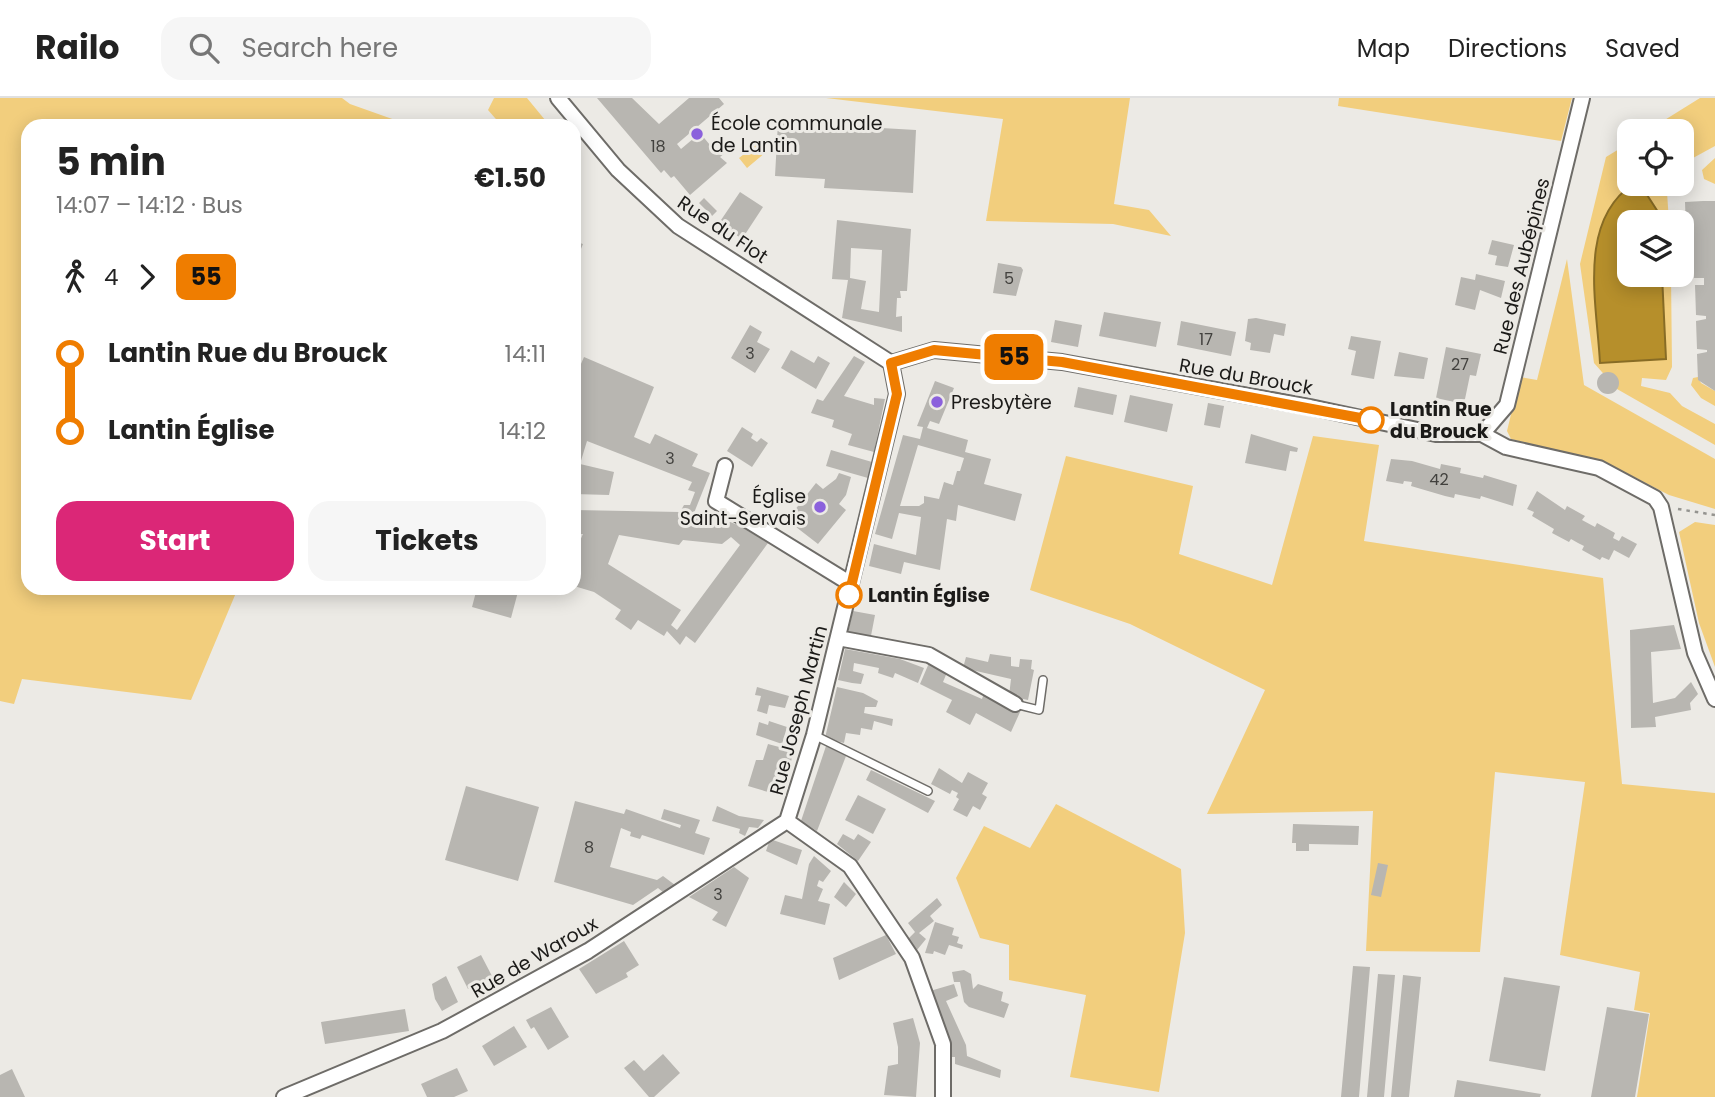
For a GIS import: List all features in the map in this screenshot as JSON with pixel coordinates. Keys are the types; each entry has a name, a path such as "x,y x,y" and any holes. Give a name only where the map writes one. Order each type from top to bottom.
{"street":[{"name":"Rue du Flot","path":"558,98 576,119"},
{"name":"Rue des Aubépines","path":"1482,434 1507,405 1582,98"},
{"name":"Rue du Flot","path":"581,126 618,170 678,226 891,363"},
{"name":"Rue du Brouck","path":"891,363 934,350 1062,362 1310,407 1436,434 1482,434 1506,447 1599,468 1655,498 1661,507"},
{"name":"Rue Joseph Martin","path":"787,821 814,735 897,394 891,363"},
{"path":"725,466 716,501 851,584"},
{"path":"1661,507 1695,653 1715,699"},
{"path":"838,638 929,655 1015,704"},
{"path":"787,821 850,866 912,957 943,1044 943,1097"},
{"name":"Rue de Waroux","path":"284,1097 442,1031 503,998 588,951 787,821"}],"lane":[{"path":"1015,704 1039,710 1044,680"},
{"path":"814,735 928,791"}],"path":[{"path":"1661,507 1715,514"}],"shaded area":[{"path":"0,98 342,98 350,104 392,119 21,119 21,595 235,595 191,700 22,679 14,704 0,701"},
{"path":"494,98 527,98 544,119 496,119 488,110"},
{"path":"826,98 1130,98 1114,204 1149,210 1171,236 1113,224 986,221 1003,119"},
{"path":"1339,98 1572,98 1561,141 1338,106"},
{"path":"1700,98 1715,98 1715,146 1694,157 1694,119 1666,119"},
{"path":"757,144 765,153 747,168 739,158"},
{"path":"1617,150 1617,196 1620,196 1604,220 1597,241 1594,265 1600,362 1666,359 1663,287 1671,287 1672,367 1666,380 1642,378 1641,386 1670,393 1682,406 1715,424 1715,445 1617,389 1594,363 1580,264 1606,157"},
{"path":"1715,158 1715,184 1704,179 1702,170"},
{"path":"1620,196 1648,196 1657,210 1617,210 1617,287 1663,287 1666,359 1600,363 1594,266 1597,242 1604,220"},
{"path":"1648,196 1667,196 1668,210 1657,210"},
{"path":"1567,259 1584,385 1715,459 1715,509 1669,495 1607,463 1511,439 1507,431 1520,377 1537,380"},
{"path":"1698,377 1701,383 1715,391 1715,406 1701,398 1691,385 1693,378"},
{"path":"1313,436 1379,445 1364,541 1603,578 1622,784 1715,793 1715,1097 1637,1097 1650,1013 1634,1010 1640,972 1560,955 1585,782 1495,772 1480,952 1366,951 1373,811 1207,814 1265,690 1130,624 1030,590 1066,456 1193,486 1179,554 1272,585"},
{"path":"1695,522 1715,525 1715,667 1699,623 1679,532"},
{"path":"1056,804 1181,869 1185,933 1159,1092 1070,1077 1086,995 1009,980 1009,945 980,938 956,878 984,826 1030,848"}],"building":[{"path":"597,98 632,98 659,124 689,98 719,98 724,104 677,144 681,149 700,133 715,151 719,147 725,153 720,157 727,163 690,195 674,176 671,178 664,170 661,173"},
{"path":"778,122 916,130 913,193 824,188 825,179 775,176"},
{"path":"740,192 763,207 742,239 719,223"},
{"path":"704,198 717,211 712,216 699,203"},
{"path":"1715,201 1715,391 1698,380 1697,354 1707,350 1697,349 1696,321 1706,319 1706,316 1696,315 1695,285 1704,285 1704,278 1694,278 1694,210 1685,210 1685,202"},
{"path":"837,220 911,229 907,291 900,291 901,298 897,298 896,317 902,316 902,332 842,318 848,280 832,279","holes":["851,248 882,250 879,312 861,309 866,281 850,278"]},
{"path":"1492,240 1514,245 1508,267 1495,265 1497,256 1488,254"},
{"path":"998,263 1021,267 1023,270 1016,296 993,293"},
{"path":"1476,274 1505,281 1501,298 1480,290 1475,310 1455,305 1461,277 1475,280"},
{"path":"1104,312 1161,322 1156,347 1099,336"},
{"path":"1248,319 1286,324 1284,336 1274,334 1270,353 1250,350 1251,343 1245,341"},
{"path":"1055,320 1082,325 1078,347 1051,342"},
{"path":"1181,321 1236,332 1231,356 1177,345"},
{"path":"750,325 762,332 757,342 770,349 755,373 731,358"},
{"path":"1351,336 1381,341 1374,379 1351,375 1356,351 1348,349"},
{"path":"1446,347 1481,354 1476,376 1470,375 1465,399 1459,403 1436,398"},
{"path":"791,350 814,363 818,356 830,363 816,389 781,368"},
{"path":"1399,352 1428,358 1424,379 1394,376"},
{"path":"854,356 865,362 844,396 874,405 874,398 885,399 874,452 848,445 852,434 832,427 834,420 811,413 817,399 823,401"},
{"path":"584,357 654,387 634,437 650,444 655,434 698,454 692,466 710,473 694,513 709,514 738,525 768,543 695,643 686,636 680,645 667,631 664,636 638,620 631,630 615,619 621,610 594,592 581,588 581,510 680,512 684,505 690,505 695,492 688,490 692,482 587,441 581,461 581,364","holes":["619,535 679,545 683,540 722,544 731,537 740,545 677,630 671,625 681,610 608,564"]},
{"path":"1608,372 1616,375 1619,383 1616,391 1608,394 1600,391 1597,383 1600,375"},
{"path":"935,381 954,388 939,424 930,421 927,428 968,440 965,452 991,459 984,484 1022,494 1015,521 958,505 956,521 947,519 940,570 904,562 901,574 869,566 874,544 916,555 921,517 899,513 892,539 875,534 903,435 920,439 923,427 917,426","holes":["918,445 964,458 953,485 944,482 939,499 924,496 924,503 919,506 900,506"]},
{"path":"1078,387 1117,395 1113,415 1074,407"},
{"path":"1130,395 1173,404 1167,432 1124,422"},
{"path":"1208,403 1224,406 1220,428 1204,425"},
{"path":"742,427 753,434 751,438 757,442 761,438 768,443 752,467 727,451"},
{"path":"1251,434 1298,448 1297,452 1290,451 1286,471 1245,463"},
{"path":"831,450 872,462 868,478 826,466"},
{"path":"1391,459 1412,461 1440,469 1441,464 1461,468 1460,473 1483,478 1484,475 1517,485 1513,506 1481,496 1480,499 1455,494 1454,498 1445,496 1411,486 1412,482 1404,481 1403,484 1386,481"},
{"path":"581,464 614,472 609,495 581,494"},
{"name":"Église Saint-Servais","path":"839,473 851,477 846,495 839,504 846,510 818,544 787,520 816,483 823,489 836,479"},
{"path":"1537,491 1565,510 1567,506 1585,516 1582,520 1595,527 1597,523 1615,533 1613,538 1619,541 1622,536 1637,544 1629,558 1614,550 1609,560 1602,557 1600,560 1582,550 1584,546 1552,533 1554,529 1532,516 1534,512 1527,509"},
{"path":"475,595 517,595 511,618 472,607"},
{"path":"853,611 875,615 870,641 847,637"},
{"path":"1674,625 1681,649 1651,652 1653,703 1675,698 1691,682 1698,694 1690,703 1691,710 1655,717 1656,727 1631,728 1630,630"},
{"path":"845,649 900,659 924,668 918,683 895,673 893,678 878,673 879,668 854,663 853,671 864,674 861,684 838,680"},
{"path":"990,654 1011,657 1011,666 1019,667 1020,659 1032,660 1031,669 1034,670 1028,700 1009,696 1011,679 963,668 966,657 988,662"},
{"path":"929,663 948,670 943,682 982,699 984,693 1020,712 1011,732 976,713 970,725 946,712 952,700 920,684"},
{"path":"757,687 789,696 785,708 769,705 767,714 757,711 761,696 755,695"},
{"path":"837,687 863,693 878,701 876,707 865,707 864,713 893,719 892,726 874,721 872,730 861,728 860,735 846,733 844,743 825,738"},
{"path":"769,721 787,727 782,744 756,735 759,722 768,725"},
{"path":"768,744 794,751 781,796 748,786 756,760 763,760"},
{"path":"826,746 846,756 817,831 801,821"},
{"path":"939,768 962,783 968,772 988,783 982,794 987,797 980,810 973,806 967,817 953,810 959,799 956,797 958,793 952,790 950,794 931,784"},
{"path":"871,770 935,801 928,813 866,780"},
{"path":"466,786 539,807 518,881 445,860"},
{"path":"858,795 886,809 873,834 845,820"},
{"path":"575,801 624,814 626,809 680,828 681,825 661,819 664,809 700,820 695,833 710,838 704,855 642,835 640,839 630,836 631,832 621,828 610,867 657,880 663,876 675,885 664,893 658,888 633,905 554,882"},
{"path":"717,806 739,816 764,820 758,828 749,827 745,836 739,833 740,829 712,821"},
{"path":"1293,824 1359,826 1358,845 1309,844 1309,851 1296,851 1296,843 1292,843"},
{"path":"843,834 854,840 858,834 871,842 858,861 837,844"},
{"path":"770,839 802,850 797,865 766,851"},
{"path":"814,856 831,871 823,882 819,880 817,886 823,889 818,901 830,904 825,925 780,914 785,895 802,899 809,864"},
{"path":"1378,863 1388,865 1381,897 1371,895"},
{"path":"734,867 749,878 726,927 712,920 718,912 689,897"},
{"path":"844,882 856,894 846,907 834,897"},
{"path":"937,898 942,905 930,916 934,921 919,933 926,939 917,950 908,939 915,932 908,923"},
{"path":"935,922 954,928 952,935 959,937 957,943 963,945 962,949 949,945 945,955 934,951 933,954 925,953"},
{"path":"886,935 896,954 839,980 833,958"},
{"path":"624,941 639,965 626,973 628,977 596,994 579,969"},
{"path":"481,955 492,976 468,989 457,967"},
{"path":"1353,966 1370,967 1359,1097 1341,1097"},
{"path":"964,970 971,974 973,989 978,984 1003,992 1001,1001 1009,1004 1004,1018 969,1007 964,1002 960,982 954,982 952,972"},
{"path":"1378,974 1395,975 1384,1097 1367,1097"},
{"path":"1403,975 1421,977 1409,1097 1391,1097"},
{"path":"446,976 458,1002 442,1011 435,999 432,984"},
{"path":"1504,977 1560,986 1545,1071 1489,1061"},
{"path":"954,984 958,996 946,1001 966,1045 967,1056 1001,1070 1000,1078 955,1064 955,1057 949,1057 930,991"},
{"path":"551,1007 569,1037 548,1050 534,1027 531,1029 526,1020"},
{"path":"1607,1007 1649,1014 1635,1097 1591,1097"},
{"path":"405,1009 409,1031 325,1044 321,1022"},
{"path":"913,1018 920,1043 916,1097 884,1095 888,1066 898,1064 893,1023"},
{"path":"514,1026 527,1047 494,1066 482,1046"},
{"path":"663,1054 680,1073 654,1097 649,1097 624,1068 634,1060 644,1071"},
{"path":"457,1068 468,1091 454,1097 427,1097 421,1084"},
{"path":"12,1069 25,1097 0,1097 0,1075"},
{"path":"1457,1080 1541,1094 1540,1097 1454,1097"}],"bus line":[{"name":"55","path":"849,595 897,394 891,363 934,350 1062,362 1371,420"}],"place":[{"name":"École communale de Lantin","path":"697,134"},
{"name":"Presbytère","path":"937,402"},
{"name":"Lantin Rue du Brouck","path":"1371,420"},
{"name":"Église Saint-Servais","path":"820,507"},
{"name":"Lantin Église","path":"849,595"}]}
